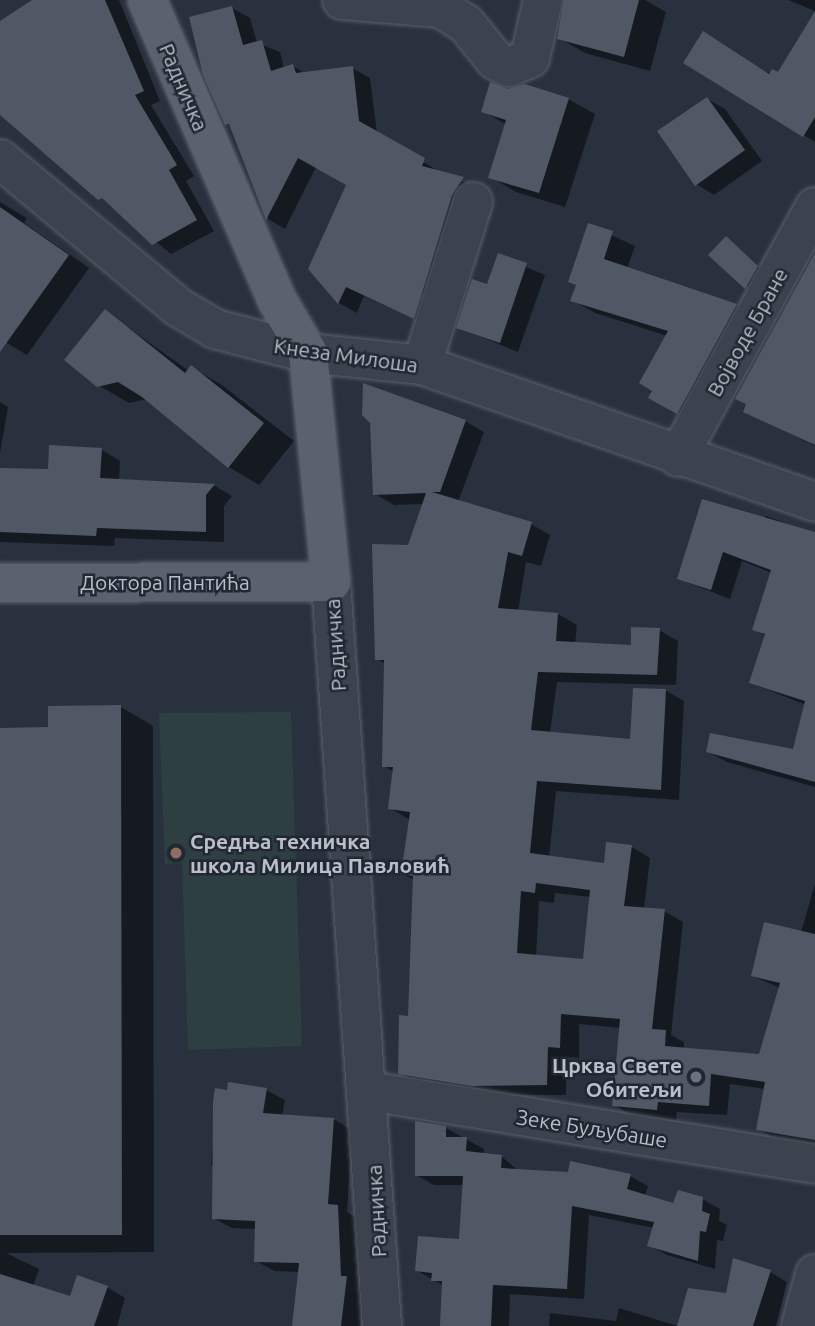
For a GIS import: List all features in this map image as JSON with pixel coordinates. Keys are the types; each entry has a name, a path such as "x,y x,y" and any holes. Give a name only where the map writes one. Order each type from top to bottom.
{"main road":[{"name":"Радничка","path":"147,0 276,300 308,353 331,582"},
{"name":"Доктора Пантића","path":"0,583 331,582"}],"street":[{"path":"342,0 441,8 456,14 495,60 509,67 530,58 543,0"},
{"name":"Кнеза Милоша","path":"0,159 178,307 247,340 308,353 422,365 678,457 815,502"},
{"path":"422,365 473,201"},
{"name":"Војводе Бране","path":"678,457 815,207"},
{"name":"Радничка","path":"331,582 369,1091 382,1326"},
{"name":"Зеке Буљубаше","path":"369,1091 815,1164"},
{"path":"802,1326 815,1274"}],"shaded area":[{"path":"291,712 302,1046 188,1050 182,863 165,864 159,713"}],"building":[{"path":"32,0 105,0 144,91 135,95 177,165 169,170 197,220 152,245 102,198 98,200 0,115 0,21"},
{"path":"564,0 639,0 624,57 557,39"},
{"path":"232,6 243,45 262,40 271,71 293,64 296,73 353,66 359,121 425,158 422,166 464,177 452,195 414,319 346,287 338,304 308,269 346,185 298,158 266,220 229,124 225,125 203,75 189,17"},
{"path":"815,11 815,117 803,137 683,63 703,31 769,74 772,69 778,72"},
{"path":"490,82 508,89 525,84 569,98 539,193 488,178 506,120 481,112"},
{"path":"707,97 745,150 695,186 657,131"},
{"path":"0,207 69,255 0,352"},
{"path":"588,223 613,231 604,259 737,304 677,414 648,398 652,391 639,383 668,331 570,301 576,285 568,282"},
{"path":"726,236 758,266 745,289 708,255"},
{"path":"498,253 527,263 500,343 456,328 472,279 487,284"},
{"path":"815,253 815,445 743,412 746,404 735,399"},
{"path":"105,309 185,373 191,365 264,423 228,468 142,397 118,382 97,387 64,360"},
{"path":"363,383 466,420 440,492 432,492 532,522 522,556 508,552 498,608 558,613 556,641 631,645 631,627 660,628 657,675 538,672 531,730 630,739 633,688 666,689 661,790 537,781 530,853 604,863 606,842 632,845 624,906 665,909 652,1029 666,1030 665,1046 759,1054 780,983 751,976 764,922 815,934 815,1140 756,1130 765,1082 711,1074 709,1106 658,1102 657,1110 612,1106 620,1019 561,1014 560,1048 548,1047 547,1085 472,1086 398,1074 399,1015 408,1016 413,876 401,874 410,812 388,809 393,767 382,767 384,660 375,660 372,544 408,545 426,493 373,495 370,423 362,415","holes":["536,883 590,890 583,959 517,953 521,891 535,893"]},
{"path":"49,445 102,448 100,478 215,484 206,495 206,532 97,528 96,536 0,532 0,468 48,469"},
{"path":"702,499 815,532 815,782 706,752 710,733 793,749 805,701 749,683 765,634 752,630 771,570 723,552 711,590 677,579"},
{"path":"121,705 122,1235 0,1235 0,728 48,727 48,706"},
{"path":"228,1082 267,1088 263,1113 334,1118 328,1204 338,1205 341,1276 347,1276 341,1326 292,1326 299,1263 254,1262 255,1221 212,1219 213,1102 215,1088 227,1090"},
{"path":"415,1121 446,1126 446,1137 467,1137 466,1151 502,1155 501,1168 568,1172 570,1161 631,1174 627,1189 673,1203 678,1190 703,1197 702,1211 710,1214 706,1232 700,1231 698,1261 647,1246 654,1222 572,1206 567,1289 493,1285 491,1326 440,1326 442,1281 431,1281 432,1273 415,1271 418,1236 459,1239 463,1176 415,1176"},
{"path":"733,1258 771,1270 753,1326 677,1326 688,1288 726,1293"},
{"path":"0,1274 70,1296 77,1275 108,1286 94,1326 0,1326"}],"place":[{"name":"Средња техничка школа Милица Павловић","path":"176,853"},
{"name":"Црква Свете Обитељи","path":"696,1077"}]}
